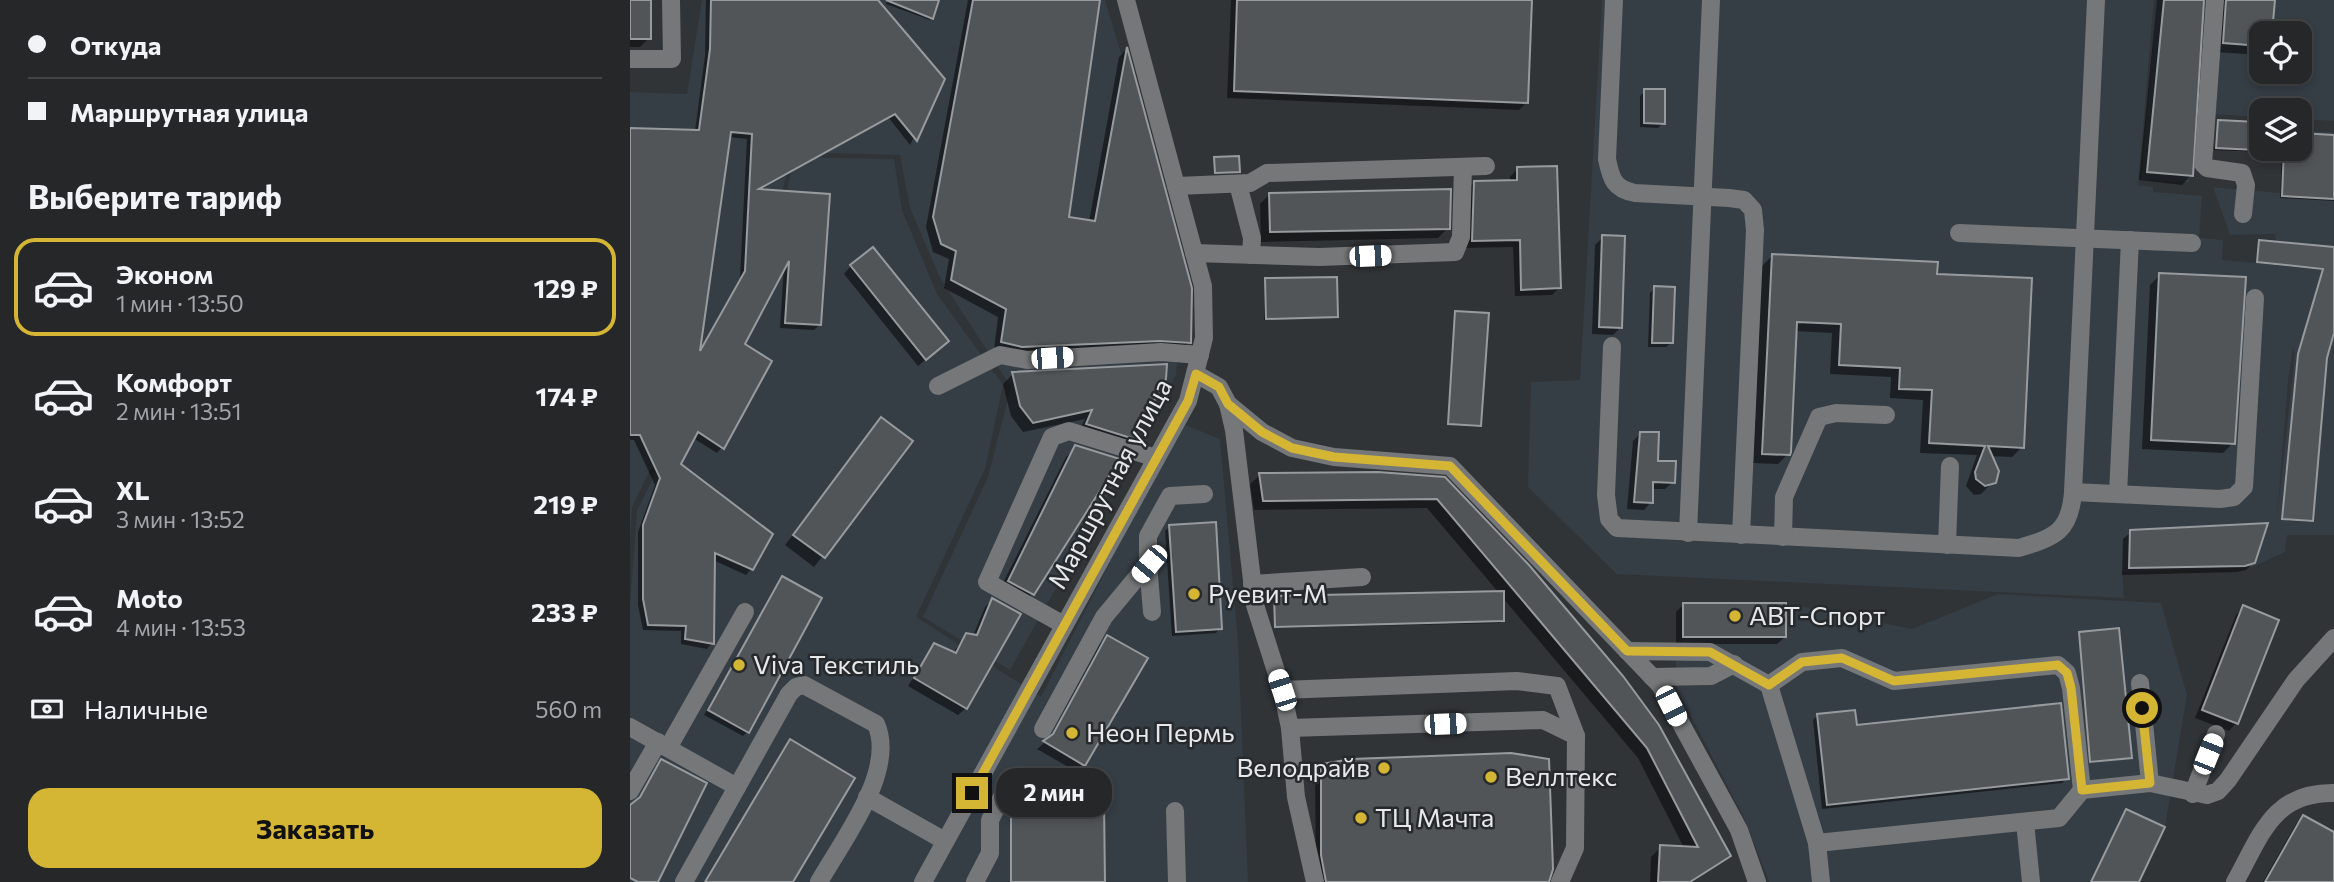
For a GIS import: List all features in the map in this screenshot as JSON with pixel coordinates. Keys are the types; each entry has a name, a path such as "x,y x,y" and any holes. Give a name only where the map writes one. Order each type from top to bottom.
{"street":[{"path":"630,60 672,59 671,0"},
{"name":"Маршрутная улица","path":"923,882 1188,401 1196,374 1204,338 1203,286 1126,0"},
{"path":"1614,0 1607,159 1611,180 1620,190 1634,194 1744,200 1753,210 1755,230 1741,536"},
{"path":"1688,533 1711,0"},
{"path":"1612,346 1606,495 1609,519 1618,528 2019,548 2047,539 2061,530 2071,514 2073,492 2096,0"},
{"path":"2215,0 2203,164 2207,168 2242,173 2246,185 2243,214"},
{"path":"1176,186 1250,184 1267,173 1486,166"},
{"path":"1194,253 1319,257 1455,252 1461,237 1463,167"},
{"path":"1238,184 1252,238 1251,255"},
{"path":"1959,233 2192,243"},
{"path":"2118,494 2130,240"},
{"path":"2073,492 2220,499 2234,497 2244,487 2255,298"},
{"path":"938,386 1000,355 1027,360 1161,352 1200,355"},
{"path":"1196,374 1219,387 1228,404 1234,430 1255,605 1282,690 1290,728 1296,797 1315,882"},
{"path":"1228,404 1269,437 1303,451 1450,466 1660,685 1739,830 1757,882"},
{"path":"1783,537 1784,497 1819,417 1836,412 1886,415"},
{"path":"1064,625 987,582 1052,437 1069,430 1156,458"},
{"path":"1947,545 1950,466"},
{"path":"1152,612 1148,536 1170,496 1204,494"},
{"path":"1043,729 1104,617 1149,564"},
{"path":"1252,584 1362,577"},
{"path":"1081,594 1104,617"},
{"path":"630,791 663,745 745,612"},
{"path":"1817,843 2059,818 2082,790 2150,783 2193,794 2207,795 2218,791 2296,680 2334,638"},
{"path":"1627,651 1710,652 1769,685 1817,843 1821,882"},
{"path":"1769,685 1802,662 1842,658 1894,681 2058,665 2067,673 2071,688 2082,790"},
{"path":"1653,677 1711,676 1734,664"},
{"path":"1282,690 1517,681 1557,686 1576,736 1575,848 1560,882"},
{"path":"2140,683 2150,783"},
{"path":"684,882 789,694 796,687 804,685 876,724 880,740 879,773 819,882"},
{"path":"1290,728 1543,720 1576,736"},
{"path":"630,727 737,787"},
{"path":"2193,794 2216,734"},
{"path":"975,882 990,853 989,820 1007,787 1019,781 1049,796"},
{"path":"2235,882 2278,808 2301,799 2334,793"},
{"path":"867,797 945,841"},
{"path":"1175,811 1177,882"},
{"path":"2025,821 2031,882"}],"shaded area":[{"path":"702,0 1105,0 1134,97 1182,304 1176,375 1010,670 923,617 988,477 1011,387 940,278 910,208 900,155 791,152 765,271 659,452 632,507 630,544 630,92 687,94"},
{"path":"1602,0 2154,0 2138,185 2153,187 2153,192 2202,196 2199,238 2223,240 2222,260 2281,265 2275,234 2230,235 2213,187 2280,193 2283,161 2312,161 2312,131 2334,132 2334,535 2287,535 2285,552 2252,567 2122,572 2124,598 1617,574 1528,487 1531,382 1580,380","holes":["2293,347 2295,353 2277,519 2288,381"]},
{"path":"2157,0 2334,0 2334,121 2312,120 2312,98 2249,98 2249,116 2195,113 2189,182 2141,180"},
{"path":"794,157 894,159 902,210 937,294 1003,385 985,469 916,617 1041,697 1181,423 1220,439 1238,641 1248,882 630,882 630,605 637,511 663,457 769,275"},
{"path":"1998,594 2161,603 2187,695 2165,827 2139,882 1769,882 1745,820 1676,687 1676,653 1683,637 1683,603 1786,603 1912,629"}],"building":[{"path":"630,0 651,0 651,39 630,39"},
{"path":"711,0 878,0 945,79 917,141 895,114 759,189 830,194 821,325 785,323 789,261 745,344 772,361 724,449 698,432 681,464 773,534 753,570 715,553 714,644 685,639 686,626 648,625 643,599 643,525 660,478 640,435 630,435 630,128 699,130 710,49","holes":["731,132 752,134 745,271 700,351"]},
{"path":"886,0 939,0 933,19"},
{"path":"973,0 1100,0 1069,217 1095,221 1127,47 1192,288 1191,343 1160,341 1022,347 1001,342 1006,309 951,280 956,251 941,244 933,217"},
{"path":"1237,0 1532,0 1528,103 1234,91"},
{"path":"2164,0 2204,0 2193,176 2147,172"},
{"path":"2226,0 2275,0 2273,21 2249,21 2249,45 2223,43"},
{"path":"1644,89 1665,89 1665,124 1644,123"},
{"path":"2218,120 2249,122 2249,150 2216,148"},
{"path":"2312,134 2334,135 2334,199 2282,196 2283,161 2312,161"},
{"path":"1239,156 1240,172 1215,173 1214,157"},
{"path":"1557,166 1561,288 1521,290 1520,240 1472,241 1474,181 1517,180 1517,167"},
{"path":"1451,189 1450,229 1270,232 1269,193"},
{"path":"1602,235 1625,236 1622,328 1599,327"},
{"path":"2259,240 2334,247 2334,333 2327,358 2313,521 2282,519 2298,354 2323,269 2257,262"},
{"path":"873,247 949,341 926,360 850,265"},
{"path":"1772,254 1938,262 1937,274 2032,278 2024,448 1988,446 1999,471 1996,483 1985,486 1976,479 1975,472 1985,446 1929,443 1932,390 1899,389 1900,368 1839,365 1841,324 1797,322 1791,452 1790,455 1762,454"},
{"path":"2159,273 2246,277 2235,444 2151,440"},
{"path":"1337,277 1338,317 1266,319 1265,278"},
{"path":"1654,286 1675,287 1673,343 1652,343"},
{"path":"1455,311 1489,313 1481,426 1448,424"},
{"path":"1167,364 1166,379 1134,439 1086,424 1092,410 1033,423 1020,406 1012,372"},
{"path":"881,417 913,441 825,558 793,535"},
{"path":"1640,432 1659,432 1658,461 1676,461 1675,483 1653,482 1653,503 1634,502"},
{"path":"1075,445 1120,459 1034,595 1008,581"},
{"path":"1378,472 1445,477 1529,565 1623,676 1659,725 1731,856 1690,882 1658,882 1660,845 1698,847 1647,748 1437,499 1263,501 1259,473"},
{"path":"1216,522 1222,629 1176,632 1169,525"},
{"path":"2268,523 2255,563 2245,566 2129,568 2130,530"},
{"path":"782,576 822,598 749,733 708,710"},
{"path":"1504,591 1504,621 1275,627 1274,596"},
{"path":"992,598 1021,614 967,709 914,678 934,643 956,653 966,633 977,635"},
{"name":"АВТ-Спорт","path":"1683,603 1786,603 1786,637 1683,637"},
{"path":"2243,605 2279,620 2238,724 2202,710"},
{"path":"2119,628 2132,758 2090,762 2079,632"},
{"path":"1107,635 1148,658 1085,766 1043,741 1053,734"},
{"path":"2061,703 2069,779 1827,805 1817,714 1855,710 1857,725"},
{"path":"790,739 855,778 793,882 705,882"},
{"path":"1511,753 1549,759 1553,869 1549,882 1326,882 1321,855 1321,764 1352,759"},
{"path":"661,759 707,783 658,882 638,882 630,878 630,805 640,797"},
{"path":"1104,803 1105,882 1011,882 1011,804 1039,804 1049,807 1057,804"},
{"path":"2126,809 2165,827 2139,882 2091,882"},
{"path":"2303,815 2334,832 2334,882 2265,882"}],"place":[{"name":"Руевит-М","path":"1194,594"},
{"name":"АВТ-Спорт","path":"1735,616"},
{"name":"Viva Текстиль","path":"739,665"},
{"name":"Неон Пермь","path":"1072,733"},
{"name":"Велодрайв","path":"1384,768"},
{"name":"Веллтекс","path":"1491,777"},
{"name":"ТЦ Мачта","path":"1361,818"}],"route":[{"path":"972,793 1188,401 1196,374 1219,387 1228,404 1262,432 1292,448 1334,457 1450,466 1627,651 1710,652 1769,685 1802,662 1842,658 1894,681 2058,665 2067,673 2071,688 2082,790 2150,783 2142,708"}]}
